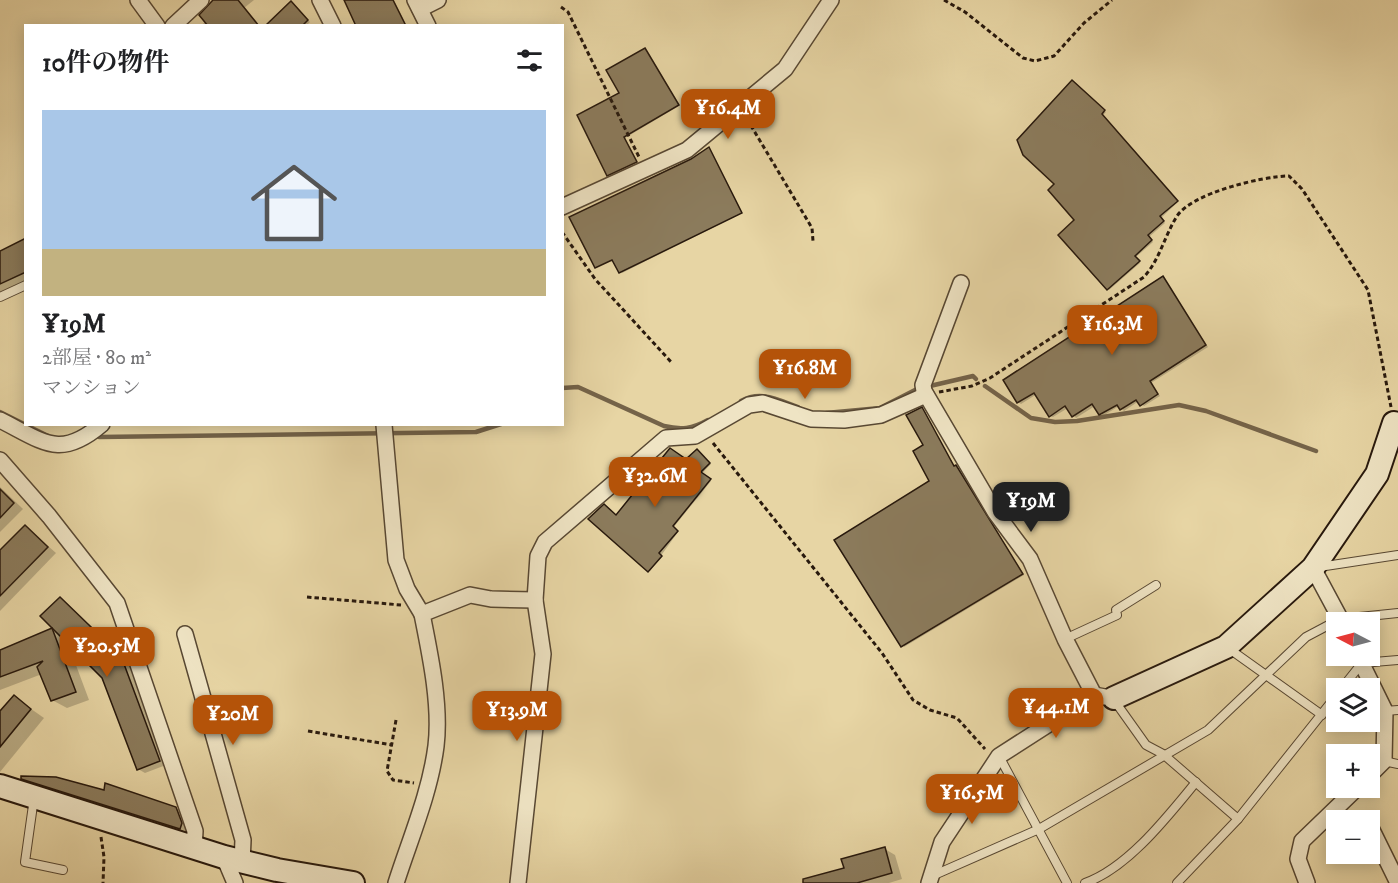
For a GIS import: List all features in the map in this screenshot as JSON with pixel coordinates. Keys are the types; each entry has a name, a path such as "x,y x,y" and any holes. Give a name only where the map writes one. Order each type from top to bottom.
{"street":[{"path":"138,0 156,24"},
{"path":"175,24 201,0"},
{"path":"320,0 332,24"},
{"path":"427,24 418,4 438,0"},
{"path":"564,206 687,150 785,69 831,0"},
{"path":"518,883 543,654 535,600 538,556 545,542 666,438 694,436 749,405 764,403 811,419 844,420 881,415 924,390 961,283"},
{"path":"924,390 995,512 1030,559 1065,639 1104,697"},
{"path":"0,420 48,443 59,445 83,440 100,426"},
{"path":"930,880 942,842 997,758 1104,697 1226,646 1312,568 1377,474 1396,420"},
{"path":"384,426 396,560 407,589 421,611 431,660 436,745 427,786 396,883"},
{"path":"0,460 49,516 117,603 195,831 194,849"},
{"path":"1312,568 1336,612"},
{"path":"421,611 470,595 490,599 535,600"},
{"path":"185,634 243,840 234,868"},
{"path":"1364,666 1391,710 1391,762"},
{"path":"0,786 194,849 234,868 353,883"},
{"path":"1307,883 1298,859 1302,841 1347,798"},
{"path":"1380,846 1398,883"}],"lane":[{"path":"0,297 24,286"},
{"path":"1312,568 1398,555"},
{"path":"1065,639 1117,615 1116,610 1156,585"},
{"path":"1380,615 1398,612"},
{"path":"930,880 1039,828 1163,754 1208,730 1306,637 1326,628"},
{"path":"1226,646 1322,715"},
{"path":"1380,660 1398,660"},
{"path":"1104,697 1146,745 1163,754 1238,819"},
{"path":"1177,883 1238,819 1326,710"},
{"path":"997,758 1039,828 1067,883"},
{"path":"1085,883 1097,879 1151,836 1196,782"},
{"path":"34,797 25,862 63,870"}],"path":[{"path":"944,0 965,12 1023,58 1035,61 1054,56 1084,23 1112,0"},
{"path":"561,7 568,12 645,169"},
{"path":"740,108 812,228 813,241"},
{"path":"924,390 972,386 990,378 1144,278 1156,263 1178,214 1197,199 1271,176 1289,176 1302,189 1368,290 1396,420"},
{"path":"564,235 595,279 672,363"},
{"path":"704,432 882,653 913,700 930,710 957,718 997,758"},
{"path":"307,597 386,603 421,611"},
{"path":"396,720 387,771 393,780 427,786"},
{"path":"308,731 392,745"},
{"path":"101,818 103,883"}],"building":[{"path":"213,0 238,0 257,24 206,24 199,15"},
{"path":"344,0 393,0 405,24 355,24"},
{"path":"291,1 308,20 304,24 267,24"},
{"path":"645,48 679,105 624,137 637,162 607,176 577,115 619,93 606,70"},
{"path":"1072,80 1105,110 1102,114 1178,201 1160,216 1164,221 1148,235 1152,240 1135,256 1140,261 1107,290 1058,235 1074,220 1048,190 1054,184 1023,155 1017,140"},
{"path":"709,147 742,213 619,273 612,260 595,268 569,217 691,159"},
{"path":"24,239 24,273 0,284 0,251"},
{"path":"1163,276 1206,345 1150,381 1158,394 1140,406 1136,400 1120,410 1117,405 1099,415 1092,404 1072,417 1065,406 1049,417 1034,393 1017,403 1003,380"},
{"path":"922,407 954,466 956,465 1023,574 901,647 834,540 929,481 913,451 923,445 906,415"},
{"path":"670,448 686,459 697,449 710,463 701,472 711,479 673,526 678,531 659,553 662,556 648,572 588,519 604,504 616,515"},
{"path":"0,489 14,503 0,518"},
{"path":"25,525 48,547 0,596 0,550"},
{"path":"60,597 121,656 160,761 137,770 102,678 40,616"},
{"path":"52,628 76,692 51,701 37,667 43,661 0,677 0,650"},
{"path":"14,695 31,709 0,747 0,711"},
{"path":"21,776 56,777 104,790 105,783 176,807 182,823 180,829 21,779"},
{"path":"885,847 892,873 857,883 803,883 803,879 844,868 841,859"}],"waterway":[{"path":"826,413 880,408 917,389 973,376 976,379"},
{"path":"985,386 1031,418 1055,422 1077,421 1179,405 1206,411 1316,451"},
{"path":"564,388 578,387 664,426 686,428 708,420"},
{"path":"741,401 763,396 798,407"},
{"path":"0,412 24,424"},
{"path":"28,426 48,436"},
{"path":"99,437 476,432 495,426"}]}
